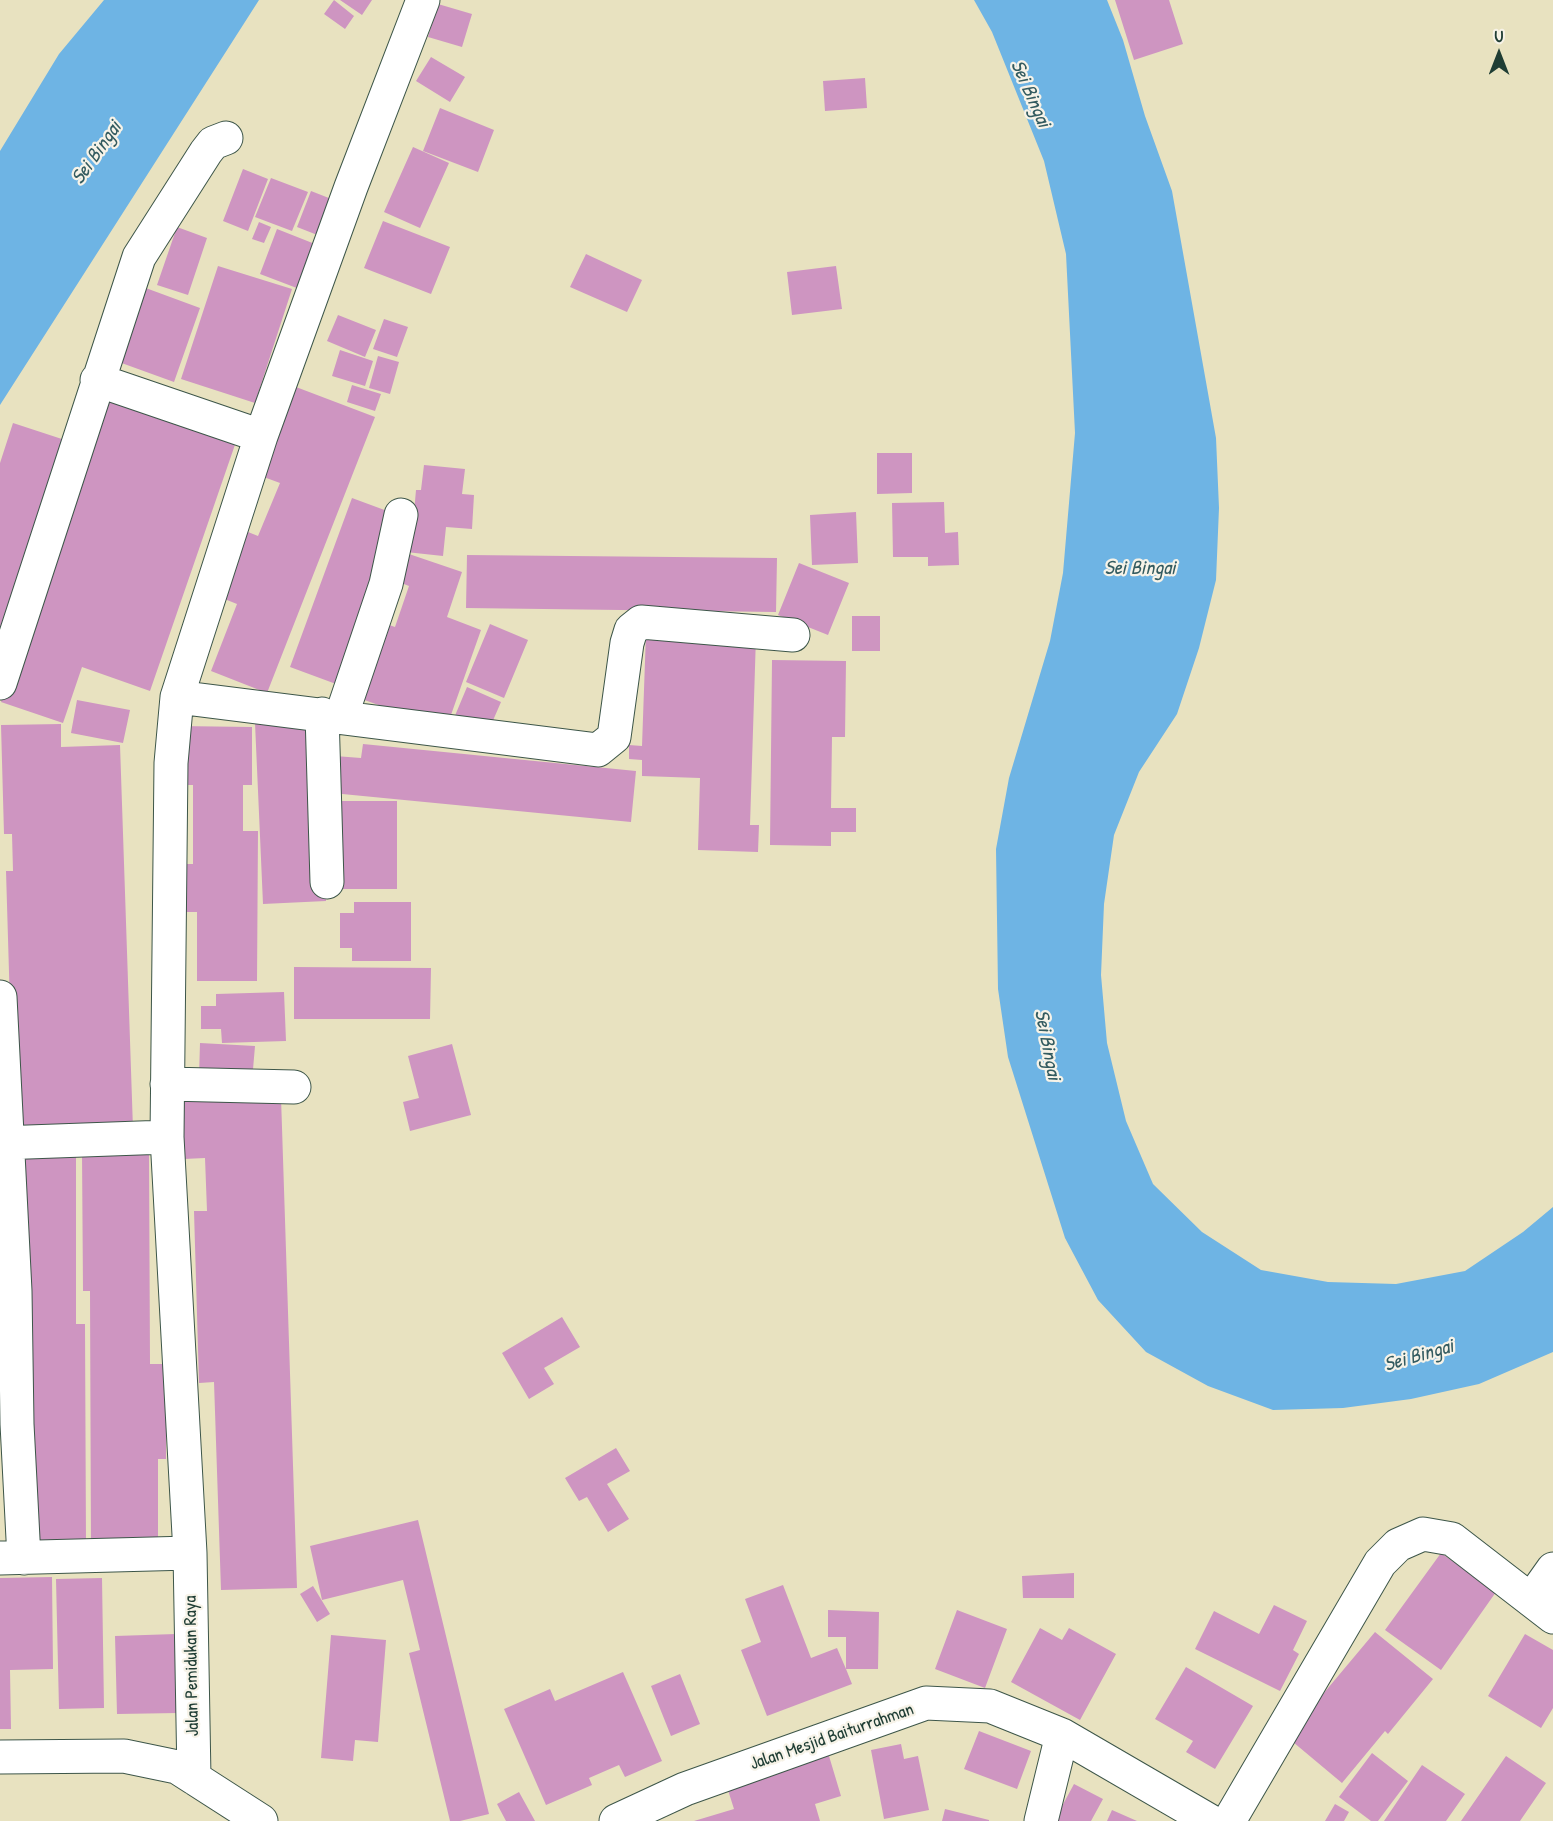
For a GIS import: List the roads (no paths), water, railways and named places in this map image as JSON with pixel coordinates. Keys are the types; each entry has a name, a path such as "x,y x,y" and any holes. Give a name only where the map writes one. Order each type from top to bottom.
{"street":[{"name":"Jalan Pemidukan Raya","path":"194,1778 190,1553 167,1137 171,763 177,697 261,436 351,187 423,0"},
{"path":"0,683 138,257 213,142 226,138"},
{"path":"97,380 261,436"},
{"path":"327,882 331,715 386,584 401,515"},
{"path":"177,697 598,750 614,737 627,643 631,630 641,622 794,634"},
{"path":"0,997 12,1558 190,1553"},
{"path":"167,1084 294,1087"},
{"path":"3,1143 167,1137"},
{"path":"1229,1821 1380,1563 1398,1545 1423,1534 1452,1539 1542,1608 1553,1569"},
{"name":"Jalan Mesjid Baiturrahman","path":"616,1821 685,1789 926,1703 990,1706 1062,1735 1210,1821"},
{"path":"1041,1821 1062,1735"},
{"path":"0,1757 124,1756 177,1767 261,1821"}],"water":[{"name":"Sei Bingai","path":"104,0 259,0 0,405 0,151 59,54"},
{"name":"Sei Bingai","path":"974,0 1107,0 1123,40 1145,116 1172,191 1216,438 1219,508 1216,580 1199,648 1177,714 1139,772 1114,835 1104,904 1101,975 1107,1043 1126,1121 1153,1184 1202,1232 1261,1270 1328,1282 1396,1284 1465,1271 1523,1232 1553,1207 1553,1352 1479,1384 1411,1399 1343,1408 1273,1410 1208,1386 1146,1352 1098,1300 1065,1238 1008,1057 998,989 996,849 1009,778 1050,641 1063,573 1075,433 1066,254 1044,161 992,32"}]}
